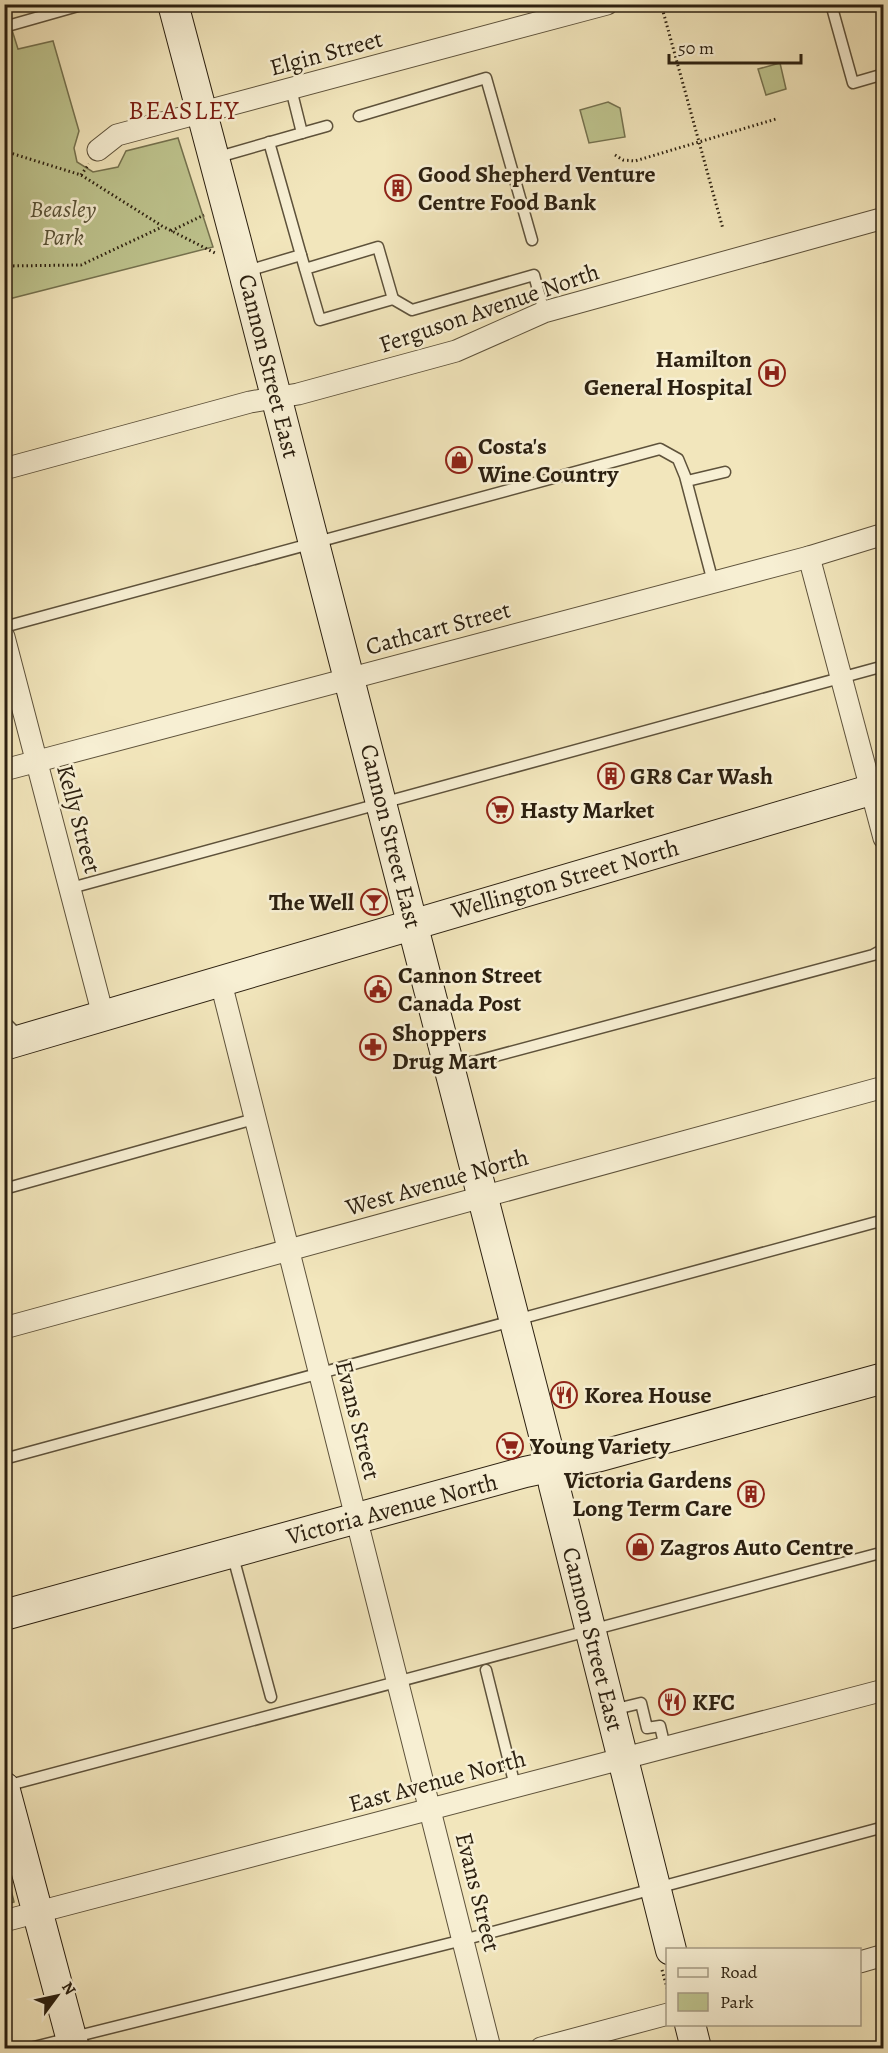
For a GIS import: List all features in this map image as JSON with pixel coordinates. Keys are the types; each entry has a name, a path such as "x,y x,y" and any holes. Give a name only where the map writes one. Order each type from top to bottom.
{"main road":[{"name":"Cannon Street East","path":"172,4 243,265 485,1195 671,1948"},
{"name":"Wellington Street North","path":"10,1035 103,1015 878,787"},
{"name":"Victoria Avenue North","path":"4,1615 884,1378"},
{"path":"4,1787 72,2043"},
{"path":"690,2026 696,2049"}],"street":[{"name":"Elgin Street","path":"98,150 117,135 607,4"},
{"name":"Ferguson Avenue North","path":"4,469 456,351 544,312 884,218"},
{"name":"Cathcart Street","path":"4,770 713,582 884,534"},
{"path":"809,556 843,678 878,787 884,838"},
{"name":"Kelly Street","path":"4,637 103,1015"},
{"name":"Evans Street","path":"220,980 490,2049"},
{"name":"West Avenue North","path":"4,1328 884,1086"},
{"name":"East Avenue North","path":"4,1921 884,1690"},
{"path":"861,1962 884,1955"},
{"path":"553,2047 666,2015"}],"lane":[{"path":"4,27 85,4"},
{"path":"831,4 853,83 884,74"},
{"path":"359,116 486,78 532,240"},
{"path":"291,89 302,133"},
{"path":"214,158 327,126"},
{"path":"269,142 320,320 393,298"},
{"path":"305,269 378,248 393,298 412,310 534,275 544,312"},
{"path":"243,265 301,255"},
{"path":"4,627 660,449 678,459 687,481 713,582"},
{"path":"687,481 725,472"},
{"path":"70,888 884,666"},
{"path":"450,1062 473,1062 873,955 884,949"},
{"path":"4,1189 254,1119"},
{"path":"4,1459 516,1322 884,1220"},
{"path":"4,1787 591,1630 743,1592 884,1552"},
{"path":"232,1553 271,1697"},
{"path":"486,1670 515,1786"},
{"path":"612,1710 641,1703 647,1728 660,1726 665,1747"},
{"path":"30,2049 72,2043 884,1827"}],"path":[{"path":"661,4 723,229"},
{"path":"615,155 623,160 635,161 776,119"},
{"path":"4,151 81,175 162,226 243,265"},
{"path":"171,231 227,205"},
{"path":"4,266 81,265 162,226"}],"green space":[{"name":"Beasley Park","path":"12,30 18,49 53,41 79,131 74,148 77,162 93,172 118,167 126,151 178,138 213,247 5,300 4,32"},
{"path":"780,63 786,89 766,95 758,69"},
{"path":"608,102 620,108 625,137 589,143 580,110"},
{"path":"5,1865 14,1902 4,1905"}],"place":[{"name":"Good Shepherd Venture Centre Food Bank","path":"398,188"},
{"name":"Hamilton General Hospital","path":"772,373"},
{"name":"Costa's Wine Country","path":"459,460"},
{"name":"GR8 Car Wash","path":"611,776"},
{"name":"Hasty Market","path":"500,810"},
{"name":"The Well","path":"374,902"},
{"name":"Cannon Street Canada Post","path":"378,989"},
{"name":"Shoppers Drug Mart","path":"373,1047"},
{"name":"Korea House","path":"564,1395"},
{"name":"Young Variety","path":"510,1446"},
{"name":"Victoria Gardens Long Term Care","path":"751,1494"},
{"name":"Zagros Auto Centre","path":"640,1547"},
{"name":"KFC","path":"672,1702"}],"district":[{"name":"BEASLEY","path":"184,110"}]}
